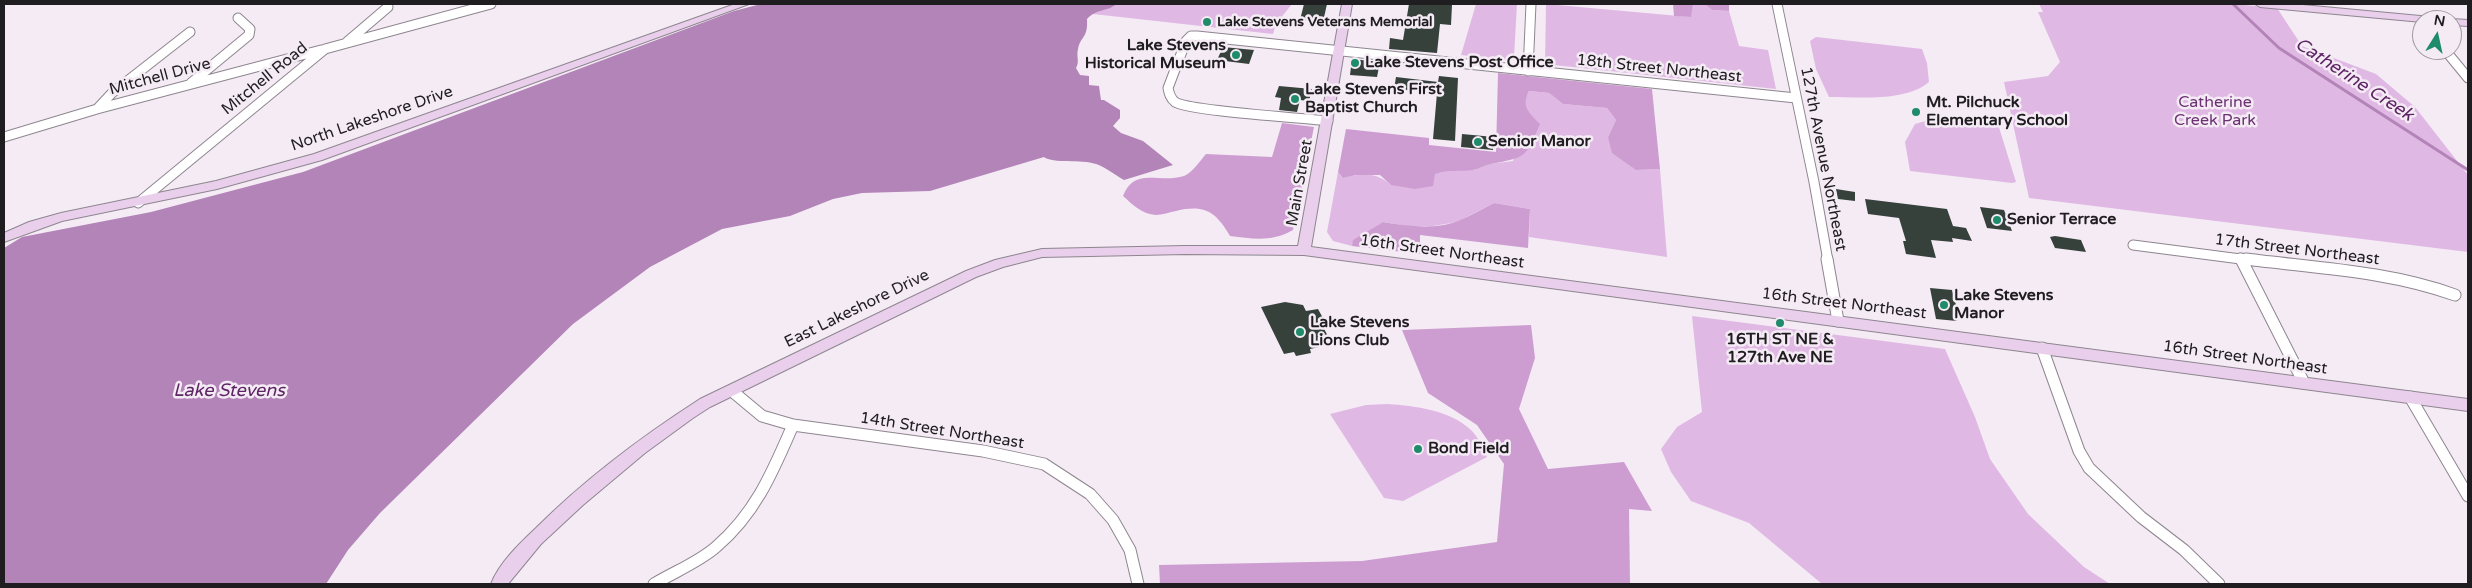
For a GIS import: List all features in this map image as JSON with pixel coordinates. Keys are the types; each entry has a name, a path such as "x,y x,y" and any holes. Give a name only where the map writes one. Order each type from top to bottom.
{"main road":[{"name":"North Lakeshore Drive","path":"4,238 34,225 61,217 138,203 217,185 318,157 744,4"},
{"name":"Main Street","path":"1304,251 1347,4"},
{"path":"2260,4 2322,7 2412,20"},
{"name":"16th Street Northeast","path":"1304,251 2468,405"},
{"name":"East Lakeshore Drive","path":"499,584 511,566 538,535 606,474 664,428 732,391 971,274 1000,263 1042,253 1304,251"}],"street":[{"name":"Mitchell Road","path":"138,203 325,49 491,4"},
{"path":"1528,71 1531,4"},
{"name":"127th Avenue Northeast","path":"1777,4 1814,182 1838,321"},
{"path":"344,44 388,7"},
{"path":"188,85 249,36 250,29 238,18"},
{"path":"97,109 112,92 190,32"},
{"name":"18th Street Northeast","path":"1328,121 1206,108 1175,102 1170,96 1168,88 1186,41 1191,36 1796,98"},
{"name":"Mitchell Drive","path":"4,137 97,109 325,49"},
{"path":"2453,60 2468,78"},
{"name":"17th Street Northeast","path":"2133,245 2392,278 2427,285 2455,295"},
{"path":"2240,258 2304,383"},
{"path":"2042,348 2079,451 2089,468 2141,517 2184,550 2219,584"},
{"name":"14th Street Northeast","path":"732,391 762,416 792,425 1006,454 1043,464 1077,483 1098,500 1115,520 1126,540 1137,571 1138,584"},
{"path":"2410,397 2468,496"},
{"path":"654,584 715,548 738,526 766,487 792,425"}],"green space":[{"path":"1117,4 1292,4 1276,24 1273,34 1093,14 1094,11 1113,7"},
{"path":"1476,4 1517,4 1514,57 1505,60 1461,55"},
{"path":"1546,4 1690,17 1693,5 1706,4 1712,10 1729,11 1739,46 1768,50 1776,89 1545,64"},
{"name":"Catherine Creek Park","path":"2039,4 2234,4 2277,8 2302,46 2376,74 2415,107 2468,175 2468,252 2029,198 2004,82 2048,76 2060,62 2038,12 2043,12"},
{"path":"1816,37 1922,49 1927,63 1929,82 1908,93 1895,96 1867,98 1829,97 1816,69 1810,41"},
{"path":"1529,91 1549,93 1563,104 1607,108 1616,120 1608,137 1636,170 1660,169 1667,257 1529,237 1530,209 1494,203 1457,222 1433,226 1408,226 1383,222 1354,240 1352,246 1333,241 1327,232 1338,172 1343,178 1356,175 1374,176 1391,185 1446,170 1473,170 1490,164 1513,161 1527,111 1525,99"},
{"path":"1943,116 1997,121 2016,182 1910,171 1905,142 1915,124"},
{"path":"1692,316 1945,349 1975,417 1990,459 2028,514 2084,567 2110,584 1822,584 1749,523 1691,501 1671,472 1661,449 1677,427 1702,412"},
{"name":"Bond Field","path":"1388,404 1432,410 1463,423 1474,433 1487,457 1403,501 1384,498 1330,414 1366,405"}],"shaded area":[{"path":"1673,4 1705,4 1693,5 1691,17 1674,16"},
{"path":"1705,4 1729,4 1729,11 1712,10"},
{"path":"1498,73 1652,89 1660,169 1636,170 1612,153 1608,137 1616,120 1607,108 1563,104 1549,93 1529,91 1526,101 1527,109 1540,124 1527,150 1512,160 1473,170 1440,172 1435,174 1433,186 1415,189 1391,185 1380,175 1356,175 1343,178 1338,172 1346,129 1429,138 1429,145 1496,152"},
{"path":"1282,123 1314,127 1293,230 1285,234 1263,239 1230,236 1220,221 1209,212 1186,209 1158,215 1151,214 1138,208 1123,196 1134,181 1184,176 1193,170 1206,154 1272,157"},
{"path":"1494,203 1530,209 1528,248 1420,235 1420,254 1352,246 1353,240 1383,222 1411,226 1440,226 1458,221"},
{"path":"1531,325 1535,358 1519,409 1548,469 1624,462 1652,511 1629,509 1630,584 1160,584 1159,565 1362,561 1497,542 1504,464 1477,425 1428,393 1402,330"}],"water":[{"name":"Lake Stevens","path":"761,4 1117,4 1094,13 1087,19 1085,34 1078,49 1076,68 1080,75 1089,76 1089,85 1099,86 1101,100 1120,110 1120,118 1113,126 1121,133 1143,141 1173,165 1124,180 1096,164 1054,160 1044,157 930,191 862,193 833,199 790,216 722,229 650,267 573,324 380,513 348,550 326,584 4,584 4,248 22,237 151,212 303,172 734,11"}],"building":[{"path":"1304,4 1327,4 1323,22 1300,20"},
{"path":"1409,4 1452,5 1451,25 1440,24 1437,53 1389,49 1390,38 1403,40"},
{"name":"Lake Stevens Historical Museum","path":"1223,47 1254,50 1249,64 1217,60"},
{"path":"1352,59 1380,62 1377,77 1350,75"},
{"path":"1439,76 1458,78 1455,141 1433,139 1437,93 1394,89 1396,77 1438,82"},
{"name":"Lake Stevens First Baptist Church","path":"1279,86 1312,89 1309,101 1300,100 1297,112 1279,110 1281,98 1275,97"},
{"name":"Senior Manor","path":"1462,134 1494,137 1493,150 1461,147"},
{"path":"1836,189 1855,192 1855,201 1838,199"},
{"path":"1865,199 1947,209 1953,226 1966,228 1972,241 1952,238 1953,242 1931,240 1936,258 1906,254 1903,241 1906,241 1899,218 1868,214"},
{"name":"Senior Terrace","path":"1980,207 2004,210 2012,231 1987,228"},
{"name":"Lake Stevens Manor","path":"2050,237 2081,240 2086,252 2055,248"},
{"name":"Lake Stevens Manor","path":"1930,288 1952,290 1959,316 1955,316 1957,321 1936,319"},
{"name":"Lake Stevens Lions Club","path":"1285,302 1303,305 1306,311 1318,309 1324,320 1320,321 1332,344 1310,349 1311,353 1296,356 1294,352 1284,354 1261,307"}],"waterway":[{"name":"Catherine Creek","path":"2233,4 2279,48 2468,170"}],"place":[{"name":"Lake Stevens Veterans Memorial","path":"1207,22"},
{"name":"Lake Stevens Historical Museum","path":"1236,55"},
{"name":"Lake Stevens Post Office","path":"1355,63"},
{"name":"Lake Stevens First Baptist Church","path":"1295,99"},
{"name":"Mt. Pilchuck Elementary School","path":"1916,112"},
{"name":"Senior Manor","path":"1478,142"},
{"name":"Senior Terrace","path":"1997,220"},
{"name":"Lake Stevens Manor","path":"1944,305"},
{"name":"16TH ST NE & 127th Ave NE","path":"1780,323"},
{"name":"Lake Stevens Lions Club","path":"1300,332"},
{"name":"Bond Field","path":"1418,449"}]}
